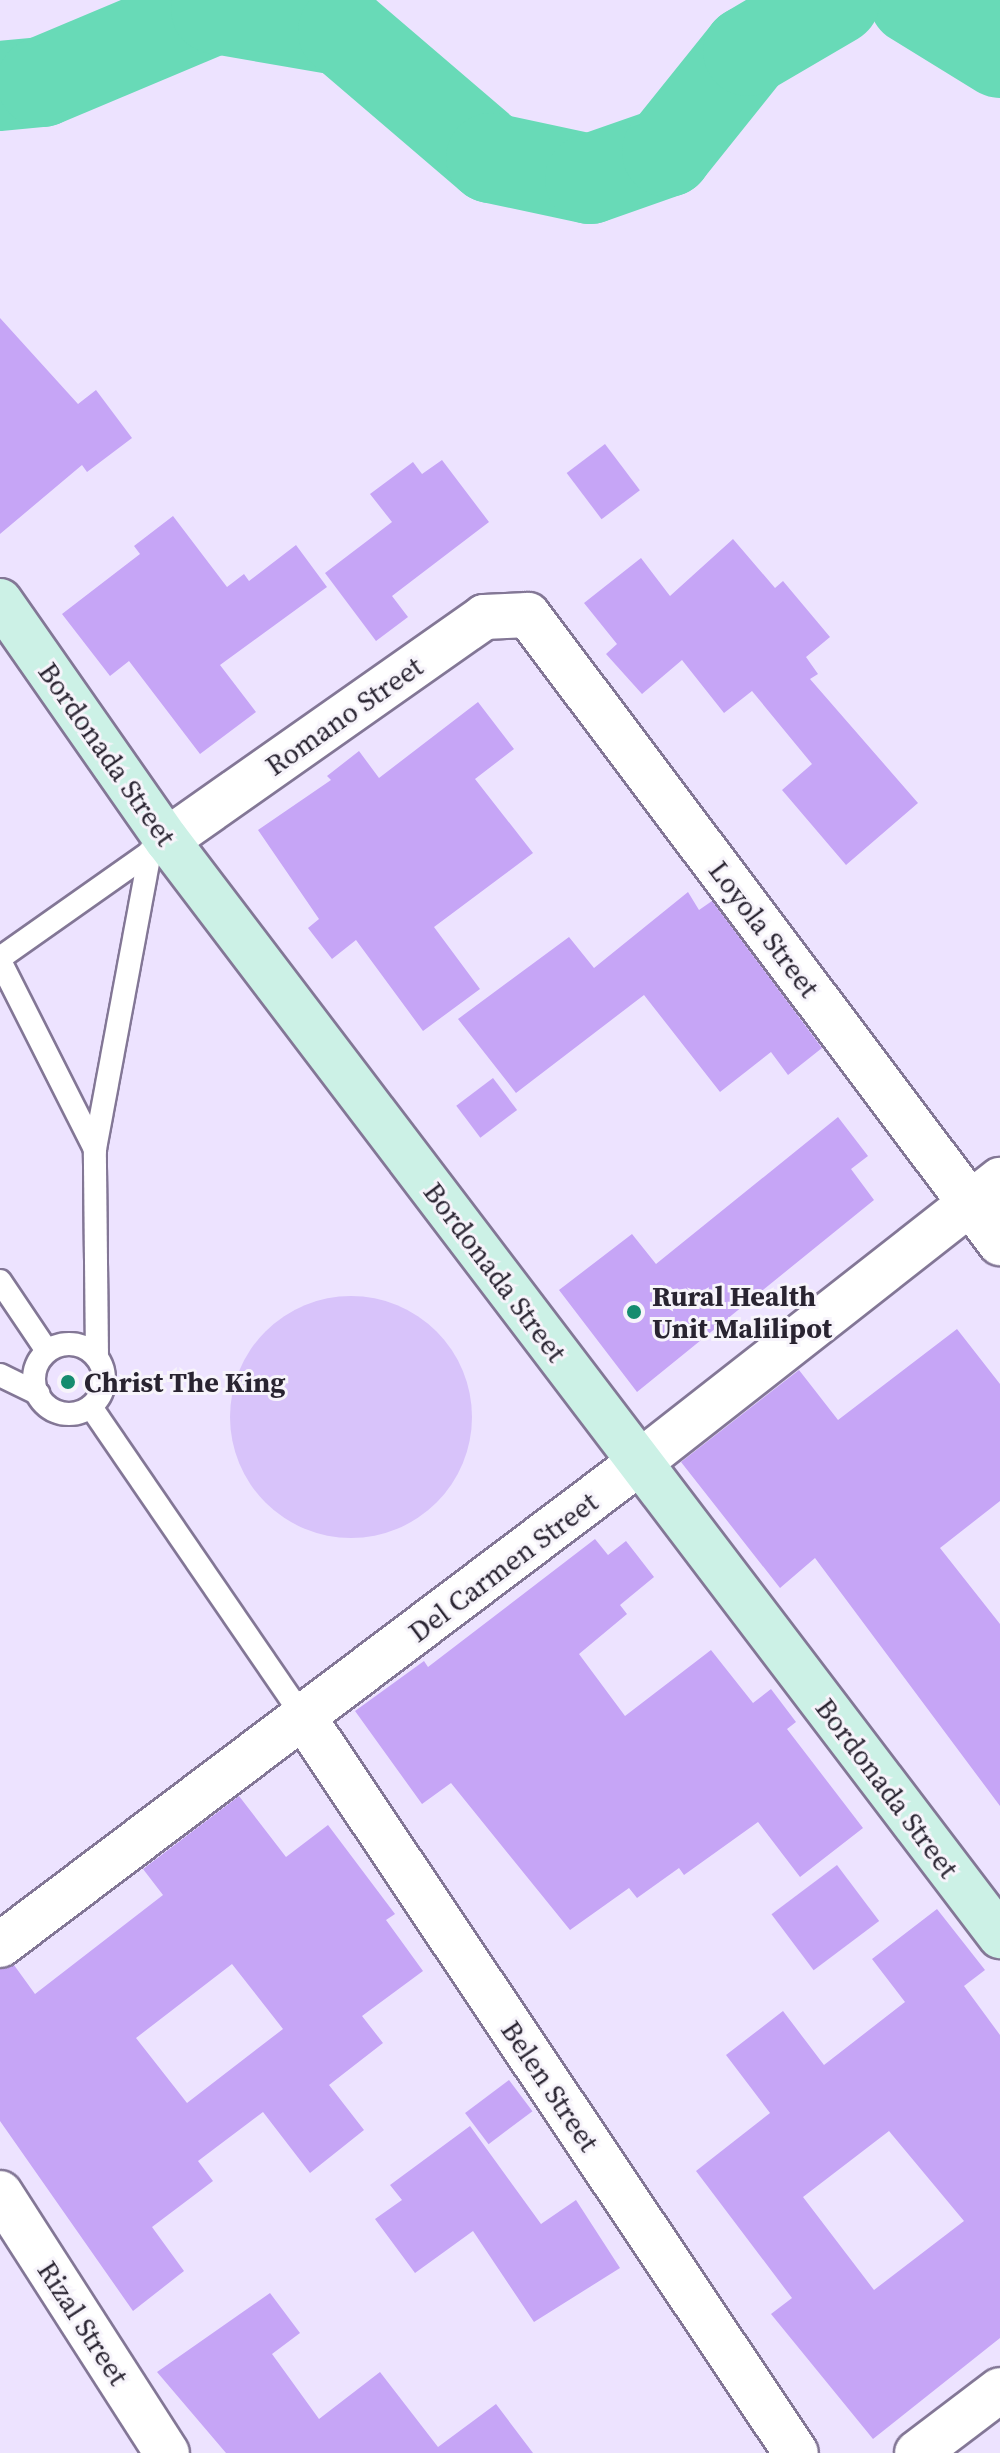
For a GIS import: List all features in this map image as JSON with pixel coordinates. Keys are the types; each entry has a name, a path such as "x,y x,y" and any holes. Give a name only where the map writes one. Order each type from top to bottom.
{"street":[{"name":"Bordonada Street","path":"0,601 158,846 639,1463 1000,1936"},
{"name":"Romano Street","path":"158,846 484,617 528,615"},
{"name":"Loyola Street","path":"528,615 985,1192 1000,1243"},
{"name":"Del Carmen Street","path":"0,1945 639,1463 985,1192"},
{"name":"Belen Street","path":"304,1718 796,2453"},
{"name":"Rizal Street","path":"0,2193 167,2453"},
{"path":"917,2453 1000,2390"}],"lane":[{"path":"95,1149 0,960 158,846"},
{"path":"91,1407 104,1374 97,1357 95,1149 158,846"},
{"path":"0,1281 47,1351"},
{"path":"39,1394 37,1365 47,1351 82,1346 97,1357"},
{"path":"0,1375 39,1394 56,1412 91,1407"},
{"path":"91,1407 304,1718"}],"shaded area":[{"path":"351,1296 397,1306 418,1317 436,1332 451,1350 462,1371 472,1417 462,1463 451,1484 436,1502 418,1517 397,1528 351,1538 305,1528 284,1517 266,1502 251,1484 240,1463 230,1417 240,1371 251,1350 266,1332 284,1317 305,1306"}],"building":[{"path":"0,318 78,404 96,390 132,438 87,472 82,465 0,534"},
{"path":"605,444 640,490 602,519 567,473"},
{"path":"442,460 489,522 392,596 408,617 376,641 325,573 392,522 370,494 413,462 422,474"},
{"path":"173,516 227,587 244,574 249,581 296,545 327,587 220,665 256,712 200,754 129,661 110,676 62,614 140,554 134,546"},
{"path":"733,539 775,588 783,581 830,637 806,657 818,674 810,679 918,803 846,865 782,790 812,764 752,691 724,713 682,660 642,694 606,654 617,644 584,603 641,558 670,596"},
{"path":"478,702 514,749 475,779 533,853 434,927 480,989 423,1031 356,940 332,959 308,928 319,919 258,830 331,780 327,776 359,751 379,778"},
{"path":"688,892 699,910 712,901 822,1048 788,1075 771,1052 720,1092 644,995 516,1093 458,1019 569,937 594,968"},
{"path":"493,1078 517,1110 480,1138 456,1106"},
{"path":"838,1117 868,1156 851,1169 874,1200 637,1392 559,1290 632,1234 656,1264"},
{"path":"957,1329 1000,1384 1000,1501 940,1548 1000,1624 1000,1806 815,1558 780,1588 681,1462 799,1370 838,1420"},
{"path":"595,1539 608,1555 626,1541 654,1577 620,1605 627,1614 579,1654 625,1716 711,1650 753,1703 771,1689 796,1722 787,1729 863,1828 800,1877 758,1822 684,1875 679,1868 637,1898 629,1888 570,1930 451,1783 422,1804 355,1711 424,1661 428,1667"},
{"path":"239,1796 286,1857 328,1825 395,1914 386,1920 423,1971 362,2016 383,2043 329,2085 364,2130 310,2173 263,2112 198,2161 213,2181 152,2227 184,2271 133,2311 0,2121 0,1969 14,1965 35,1994 163,1895 143,1869","holes":["232,1964 283,2029 187,2103 136,2038"]},
{"path":"837,1865 879,1921 814,1970 772,1914"},
{"path":"937,1909 985,1970 964,1986 1000,2035 1000,2338 873,2439 771,2314 792,2298 696,2171 770,2113 726,2055 783,2011 824,2065 905,2002 872,1959","holes":["889,2131 964,2221 874,2290 803,2197"]},
{"path":"509,2080 532,2111 489,2144 465,2113"},
{"path":"470,2126 541,2224 576,2200 620,2268 534,2322 473,2231 415,2273 375,2219 402,2200 390,2185"},
{"path":"270,2293 300,2333 272,2354 319,2419 380,2372 438,2447 496,2404 533,2453 226,2453 157,2372"}],"waterway":[{"path":"0,86 42,82 216,9 343,31 491,158 590,179 667,152 748,51 835,0"},
{"path":"914,0 1000,53"}],"place":[{"name":"Rural Health Unit Malilipot","path":"634,1312"},
{"name":"Christ The King","path":"68,1382"}]}
